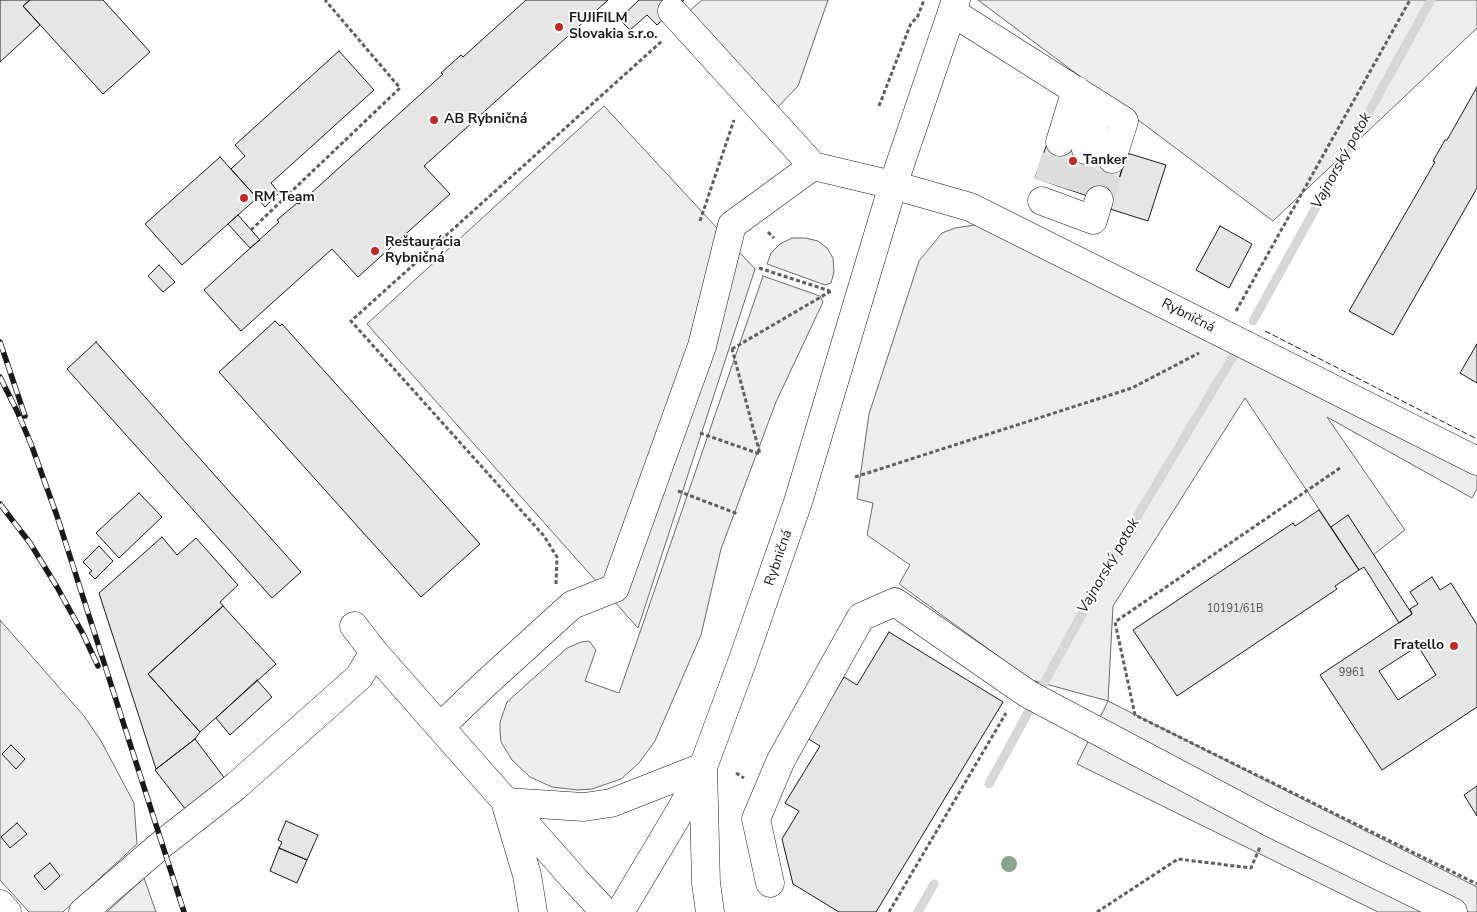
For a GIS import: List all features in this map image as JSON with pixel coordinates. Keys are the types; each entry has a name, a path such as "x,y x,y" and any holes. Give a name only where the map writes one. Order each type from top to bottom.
{"main road":[{"name":"Rybničná","path":"620,912 682,808 703,766 741,665 798,502 893,185 954,6"},
{"path":"954,6 1124,121 1112,159"},
{"path":"677,17 813,166 893,185"},
{"path":"1060,142 1076,90"},
{"path":"1086,150 1099,105"},
{"path":"440,727 572,605 615,588 704,338 732,225 813,166"},
{"name":"Rybničná","path":"893,185 970,207 1236,331 1477,461"},
{"path":"1010,227 1027,216 1045,192 1071,201 1093,220 1099,200"},
{"path":"770,883 756,819 781,760 861,617 895,602 1033,696 1271,823 1453,912"},
{"path":"354,626 374,652 605,912"},
{"path":"83,912 162,844 236,786 359,677 374,652"},
{"path":"506,802 584,807 611,803 703,766 706,883 710,912"},
{"path":"506,802 527,875 533,912"},
{"path":"0,904 7,912"}],"path":[{"path":"251,230 400,88 326,0"},
{"path":"879,106 911,23 917,18 924,0"},
{"path":"855,477 1132,388 1236,331 1410,0"},
{"path":"556,588 557,557 544,536 351,321 677,17"},
{"path":"700,221 734,119"},
{"path":"732,350 831,291 759,268"},
{"path":"704,338 732,350"},
{"path":"674,424 760,454 732,350"},
{"path":"1340,468 1115,622 1135,715 1477,884"},
{"path":"653,482 738,514"},
{"path":"889,912 1033,696"},
{"path":"1097,912 1178,859 1251,868 1271,823"}],"shaded area":[{"path":"702,0 828,0 798,86 775,110 687,13"},
{"path":"978,0 1477,0 1477,28 1273,221"},
{"path":"604,106 755,269 638,628 367,324"},
{"path":"975,225 991,231 1477,470 1477,489 1472,498 1327,417 1405,530 1373,555 1331,527 1245,398 1113,606 1108,701 1031,680 899,584 910,565 867,535 873,503 857,499 869,414 919,261 942,233 955,228"},
{"path":"792,238 818,241 827,248 833,258 834,272 831,283 825,285 767,264 771,253 780,244"},
{"path":"763,276 820,296 823,302 776,402 721,549 701,635 655,741 639,763 621,779 592,789 578,790 552,787 530,777 512,760 501,742 500,722 507,702 567,648 589,641 596,650 585,681 619,693"},
{"path":"0,620 84,716 101,741 134,803 137,844 63,912 29,912 0,880"},
{"path":"1108,701 1477,887 1477,912 1378,912 1077,764"},
{"path":"144,878 156,912 107,912"}],"building":[{"path":"0,0 30,0 23,6 40,25 0,62"},
{"path":"30,0 103,0 150,52 103,94 23,6"},
{"name":"AB Rybničná","path":"526,0 608,0 424,166 450,194 358,277 332,249 241,331 204,290 279,222 277,220 297,203 299,204 443,74 441,73 461,55 463,57"},
{"path":"639,0 684,0 657,25 647,15 630,30 619,19"},
{"path":"339,51 374,90 271,183 279,193 265,207 231,169 245,156 235,145"},
{"path":"1477,87 1477,188 1393,335 1349,311"},
{"path":"1049,138 1124,163 1111,204 1035,178"},
{"path":"1127,153 1166,165 1148,221 1110,209"},
{"path":"220,157 257,198 182,265 145,224"},
{"path":"238,215 260,240 250,248 228,224"},
{"path":"1220,226 1252,244 1229,288 1196,270"},
{"path":"159,265 175,282 163,292 148,276"},
{"path":"275,321 280,326 282,324 480,544 421,597 219,372"},
{"path":"96,342 301,572 272,598 67,369"},
{"path":"1477,344 1477,383 1460,373"},
{"path":"139,493 162,517 119,558 96,533"},
{"path":"1319,510 1359,570 1335,586 1337,589 1177,696 1133,630 1293,523 1295,526"},
{"path":"1348,515 1412,614 1399,623 1364,567 1359,570 1331,527"},
{"path":"162,537 177,555 196,538 238,585 220,602 223,606 148,674 200,732 195,739 156,769 99,593"},
{"path":"99,546 113,561 95,579 89,573 92,571 83,562"},
{"path":"1432,577 1440,590 1451,583 1477,625 1477,707 1382,770 1320,675 1412,614 1410,609 1418,604 1410,592","holes":["1418,646 1436,675 1398,700 1379,671"]},
{"path":"223,606 276,664 200,732 148,674"},
{"path":"889,632 1003,702 876,912 839,912 793,884 782,839 799,811 785,803 820,746 807,738 844,677 857,685"},
{"path":"257,680 272,697 230,735 216,718"},
{"path":"195,739 226,780 186,810 155,770"},
{"path":"11,745 25,759 16,769 2,754"},
{"path":"1477,786 1477,816 1464,795"},
{"path":"286,821 318,835 307,860 279,848 282,842 278,840"},
{"path":"17,823 27,834 10,848 1,837"},
{"path":"279,848 307,860 297,883 270,871"},
{"path":"50,863 60,876 45,890 34,876"}],"waterway":[{"name":"Vajnorský potok","path":"1253,321 1431,0"},
{"name":"Vajnorský potok","path":"989,784 1113,557 1235,353"},
{"name":"Vajnorský potok","path":"918,912 934,884"}],"tunnel":[{"path":"1048,183 1060,142"},
{"path":"1074,191 1086,150"},
{"path":"1099,200 1112,159"}],"railway":[{"path":"0,342 25,416"},
{"path":"0,377 31,444 57,516 184,912"},
{"path":"0,504 30,543 57,587 98,666"}],"fence":[{"path":"1265,331 1477,439"}],"place":[{"name":"FUJIFILM Slovakia s.r.o.","path":"559,27"},
{"name":"AB Rybničná","path":"434,120"},
{"name":"Tanker","path":"1073,161"},
{"name":"RM Team","path":"244,198"},
{"name":"Reštaurácia Rybničná","path":"375,251"},
{"name":"Fratello","path":"1454,646"}]}
